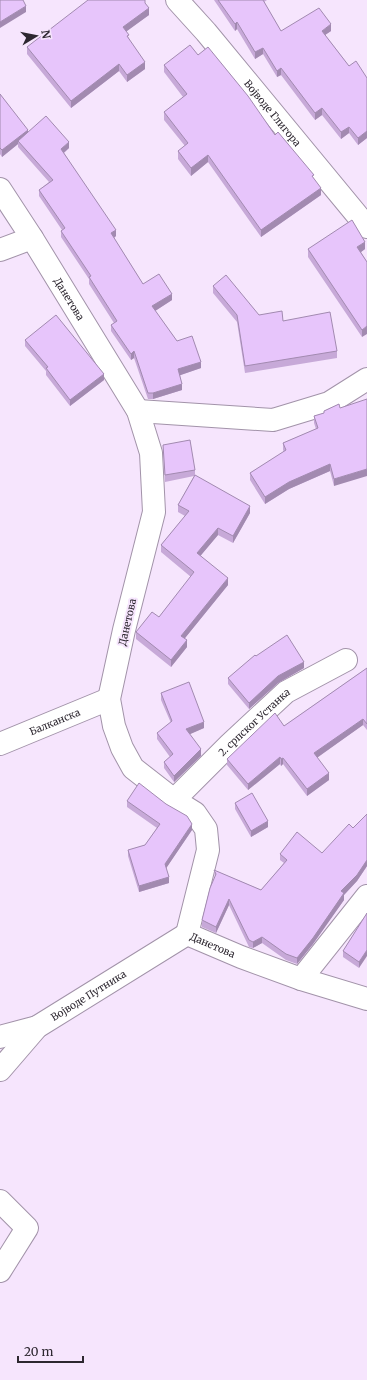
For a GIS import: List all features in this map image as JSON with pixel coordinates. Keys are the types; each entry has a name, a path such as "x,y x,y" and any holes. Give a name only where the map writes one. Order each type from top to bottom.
{"street":[{"name":"Војводе Глигора","path":"177,0 206,32 367,227"},
{"name":"Данетова","path":"0,189 32,238 138,412 151,453 154,512 124,630 109,699 114,726 122,748 132,768 174,800 196,813 206,829 208,850 187,934 241,957 301,979 363,995"},
{"path":"0,250 32,238"},
{"path":"138,412 273,420 329,403 367,380"},
{"name":"2. српског Устанка","path":"174,800 230,744 286,692 346,660"},
{"name":"Балканска","path":"0,744 109,699"},
{"path":"301,979 367,896"},
{"name":"Војводе Путника","path":"0,1070 37,1027 187,934"},
{"path":"0,1037 37,1027"},
{"path":"0,1201 27,1228 0,1271"}],"building":[{"path":"0,0 23,0 26,6 0,22"},
{"path":"88,0 145,0 145,3 149,8 123,27 129,35 127,36 145,62 127,75 119,64 71,101 27,47"},
{"path":"218,0 263,0 281,31 319,8 331,24 322,31 349,66 356,61 367,78 367,131 358,138 349,127 341,132 322,108 315,113 281,68 277,71 263,48 255,52 237,22 235,24"},
{"path":"190,45 198,55 208,47 248,96 275,135 278,132 314,175 312,176 321,188 261,230 208,155 191,168 178,151 188,143 164,112 187,94 164,65"},
{"path":"0,94 28,130 2,150 0,148"},
{"path":"46,116 69,142 61,149 116,230 111,233 143,284 159,274 172,294 152,306 177,341 192,336 201,362 178,369 182,384 153,393 148,393 134,351 131,354 111,325 117,321 89,277 91,276 61,231 65,228 39,190 53,180 18,141"},
{"path":"352,220 365,242 357,247 367,262 367,326 362,330 308,249"},
{"path":"226,275 259,315 282,311 283,321 330,312 337,351 245,366 237,315 213,286"},
{"path":"56,315 104,374 70,400 46,368 48,367 25,340"},
{"path":"367,399 367,469 334,479 330,464 289,482 265,497 250,473 286,450 283,443 318,428 314,416 324,413 324,411 339,404 340,408"},
{"path":"190,440 195,470 165,475 163,445"},
{"path":"195,475 250,506 233,536 218,528 197,553 228,578 181,636 187,640 171,660 136,632 152,612 159,617 194,572 161,545 189,511 178,505"},
{"path":"287,635 304,662 278,676 249,703 228,678 255,655 256,656"},
{"path":"367,668 367,724 363,719 314,753 329,773 307,789 283,758 281,759 280,757 248,784 227,759 275,713 284,726"},
{"path":"189,682 204,722 186,729 201,749 174,776 164,762 173,754 157,733 172,721 161,693"},
{"path":"139,783 166,804 187,816 192,824 165,864 169,877 139,886 128,850 145,845 160,824 127,801"},
{"path":"252,793 268,821 251,831 235,803"},
{"path":"367,814 367,860 357,875 341,891 344,893 313,938 297,958 286,954 262,937 253,942 249,940 229,899 216,927 202,920 210,888 216,874 214,870 261,890 287,860 280,854 297,832 322,853 349,824 353,828"},
{"path":"367,913 367,950 359,962 343,951"}]}
